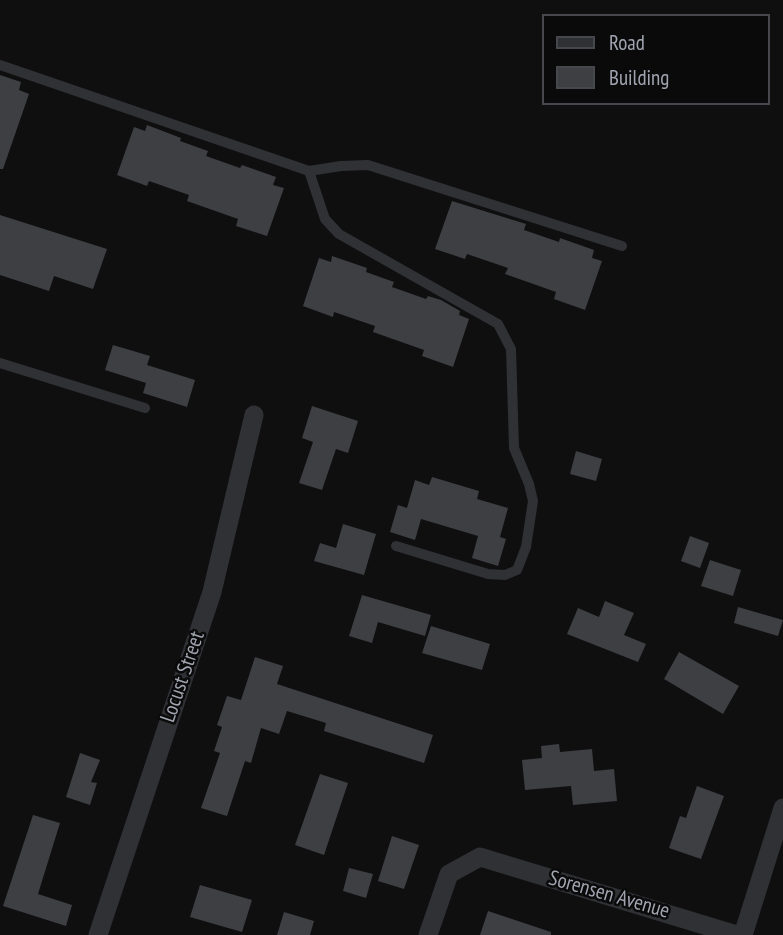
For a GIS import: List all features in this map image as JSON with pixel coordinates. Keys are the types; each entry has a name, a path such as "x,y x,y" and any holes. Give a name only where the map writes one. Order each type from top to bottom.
{"street":[{"name":"Locust Street","path":"99,935 212,592 254,415"},
{"path":"743,935 783,808"},
{"name":"Sorensen Avenue","path":"428,935 449,874 480,857 737,935"}],"lane":[{"path":"0,65 309,171 368,165 622,246"},
{"path":"309,171 325,219 339,234 498,324 511,349 514,448 533,501 526,547 517,570 505,575 488,574 396,546"},
{"path":"0,363 145,408"}],"building":[{"path":"0,75 21,82 19,90 29,94 3,169 0,169"},
{"path":"147,125 208,151 206,156 276,177 273,185 284,188 267,236 236,226 238,219 187,201 189,195 149,181 147,186 117,175 134,127 145,131"},
{"path":"452,201 526,224 524,230 559,242 560,238 594,250 592,258 602,261 585,310 554,299 556,292 505,274 508,268 467,254 465,259 435,249"},
{"path":"0,215 107,249 93,289 54,276 49,291 0,275"},
{"path":"332,256 367,268 366,272 394,282 392,287 426,299 428,296 441,300 460,311 459,315 469,319 453,367 422,356 424,350 373,332 375,326 334,312 333,317 303,306 319,258 331,262"},
{"path":"113,345 150,356 147,365 195,380 187,407 143,393 146,383 105,370"},
{"path":"312,406 358,421 348,453 336,449 322,490 299,483 313,442 302,438"},
{"path":"576,451 602,459 596,481 570,474"},
{"path":"432,477 479,491 477,499 508,508 500,537 506,539 498,566 472,558 478,536 421,519 415,540 390,532 398,505 407,508 415,480 429,485"},
{"path":"343,524 376,534 364,575 314,561 320,543 336,548"},
{"path":"690,536 709,543 700,568 681,561"},
{"path":"710,560 741,570 733,596 701,586"},
{"path":"362,595 431,615 425,636 378,622 372,643 349,636"},
{"path":"605,601 634,613 624,635 646,644 638,662 567,634 578,608 599,617"},
{"path":"738,607 783,620 778,636 734,623"},
{"path":"431,626 490,644 482,670 422,653"},
{"path":"679,652 739,686 723,714 664,679"},
{"path":"255,657 283,666 277,684 433,735 424,763 324,731 326,723 287,711 279,734 261,728 251,763 245,761 227,816 201,808 220,753 214,751 222,727 217,725 227,696 241,700"},
{"path":"559,744 560,752 592,749 594,771 614,769 617,801 573,805 571,786 525,790 522,760 542,758 541,746"},
{"path":"80,753 100,760 91,782 97,783 90,805 66,797"},
{"path":"320,774 348,783 324,855 295,845"},
{"path":"697,786 724,796 701,859 669,848 680,816 686,818"},
{"path":"33,815 60,823 38,894 72,905 66,926 3,906"},
{"path":"392,836 419,845 404,889 378,881"},
{"path":"349,868 373,874 366,898 343,891"},
{"path":"200,885 252,900 242,932 190,917"},
{"path":"488,911 551,932 551,935 480,935"},
{"path":"284,912 314,921 310,935 277,935"}]}
